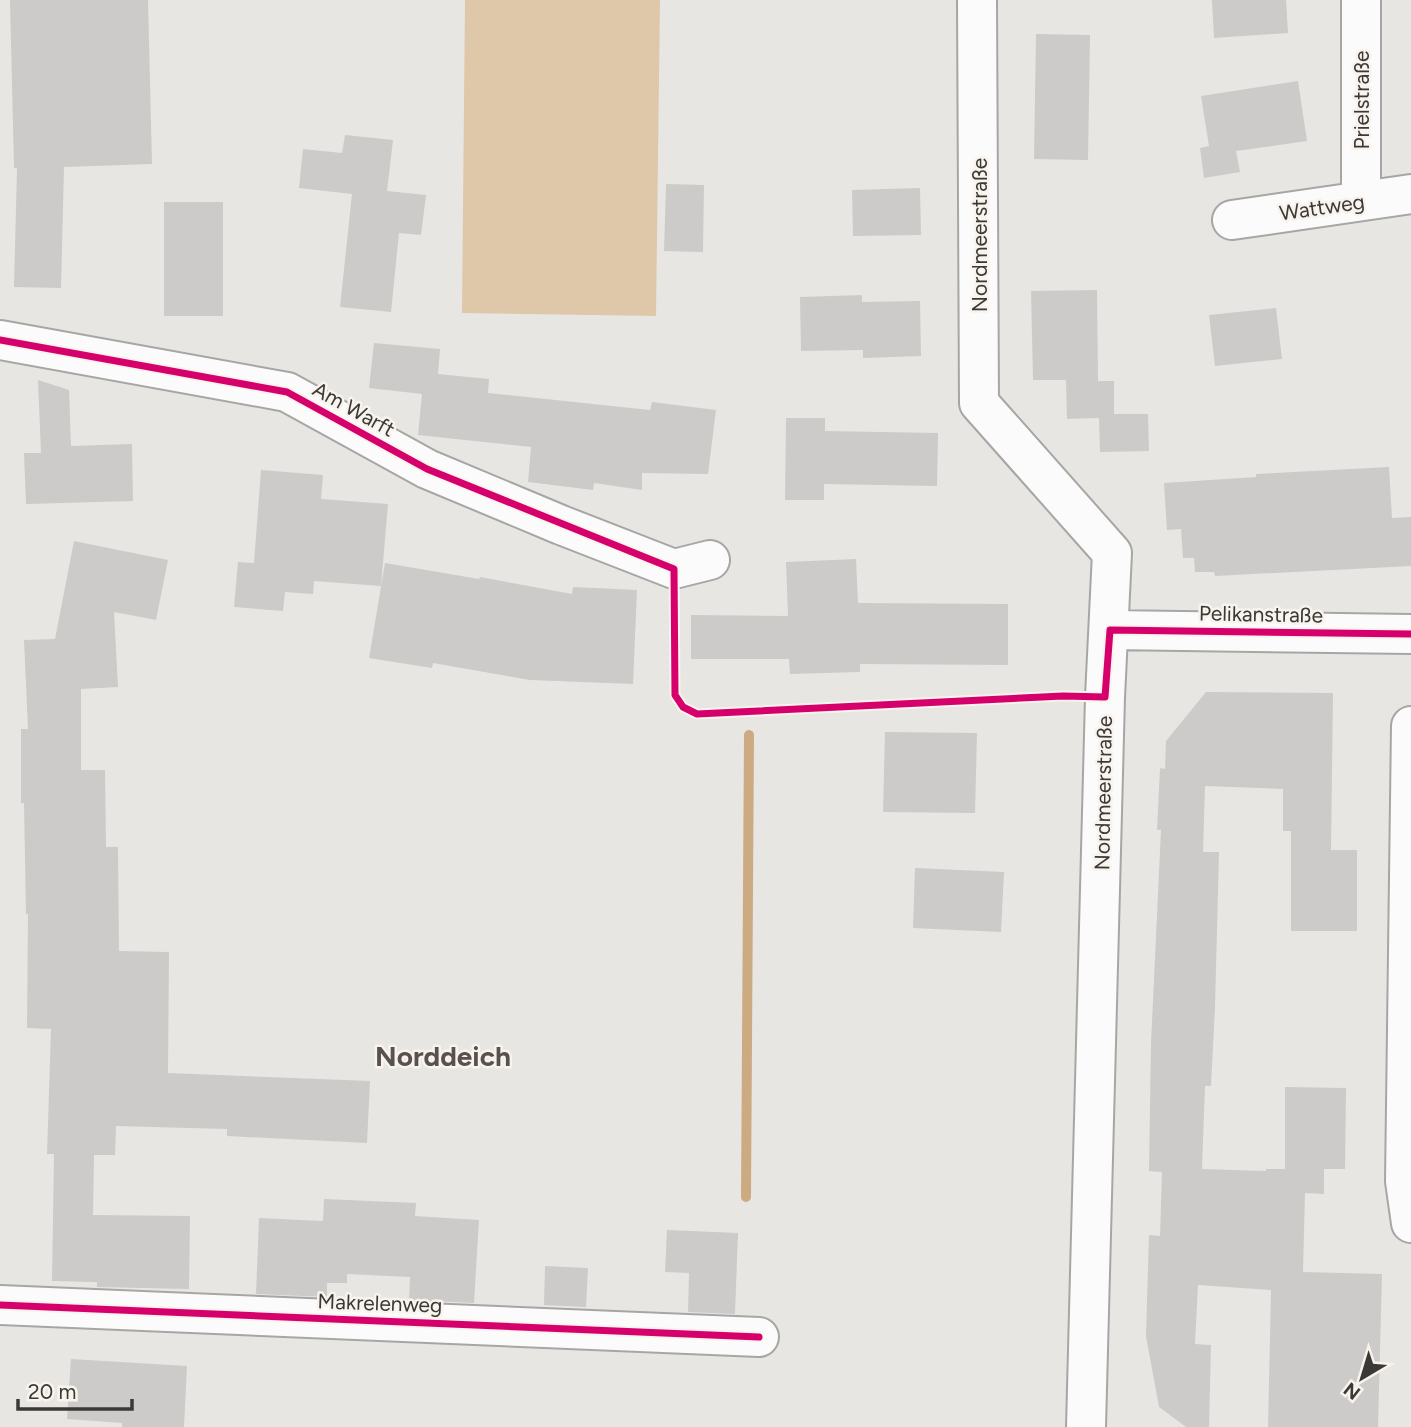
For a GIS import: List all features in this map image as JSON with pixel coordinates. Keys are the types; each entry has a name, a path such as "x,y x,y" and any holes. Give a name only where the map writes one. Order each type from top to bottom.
{"street":[{"name":"Nordmeerstraße","path":"977,0 979,403 1112,553 1105,697 1086,1427"},
{"name":"Prielstraße","path":"1361,0 1361,201"},
{"name":"Wattweg","path":"1232,220 1411,194"},
{"name":"Am Warft","path":"0,340 287,392 427,469 561,525 674,569 710,560"},
{"name":"Pelikanstraße","path":"1110,629 1411,634"},
{"path":"1411,726 1405,1181 1411,1223"},
{"name":"Makrelenweg","path":"0,1305 760,1336"}],"shaded area":[{"path":"465,0 660,0 656,316 462,313"}],"building":[{"path":"10,0 148,0 152,164 64,167 61,288 14,287 17,168 14,168"},
{"path":"1212,0 1286,0 1288,33 1214,38"},
{"path":"1036,34 1090,35 1088,160 1034,159"},
{"path":"1298,81 1307,141 1236,151 1240,172 1204,178 1200,148 1209,146 1201,96"},
{"path":"345,135 393,140 387,191 426,195 421,235 399,233 391,312 340,307 352,194 299,188 303,149 342,153"},
{"path":"666,184 704,185 703,252 664,251"},
{"path":"920,188 921,235 853,236 852,190"},
{"path":"164,202 223,202 223,316 164,316"},
{"path":"1097,290 1098,381 1114,381 1114,414 1148,414 1149,451 1100,452 1099,418 1067,419 1066,380 1033,380 1031,291"},
{"path":"862,295 862,302 920,301 921,356 863,358 863,350 801,351 800,297"},
{"path":"1276,308 1282,359 1215,366 1209,315"},
{"path":"374,343 440,349 438,374 489,379 488,393 650,410 652,402 716,410 708,474 642,473 642,490 594,483 593,490 528,482 531,447 418,435 422,394 369,388"},
{"path":"38,380 69,390 71,446 132,444 133,501 26,504 24,453 41,453"},
{"path":"786,418 825,418 825,431 938,433 937,486 824,484 824,500 785,500"},
{"path":"1389,467 1392,518 1411,517 1411,566 1215,576 1214,572 1195,572 1194,558 1183,558 1181,529 1167,530 1164,483 1256,477 1256,474"},
{"path":"261,470 323,475 321,499 388,504 381,586 314,581 313,594 285,592 283,611 234,607 238,562 254,563"},
{"path":"74,541 168,560 156,620 114,612 118,687 81,689 81,770 105,770 106,847 118,847 119,951 169,952 168,1073 370,1081 367,1143 227,1136 227,1129 116,1126 115,1155 94,1155 93,1215 190,1216 189,1289 97,1287 97,1282 52,1281 54,1154 47,1154 51,1029 27,1028 28,914 24,803 21,803 21,729 28,729 24,640 55,639"},
{"path":"856,559 858,603 1008,604 1008,665 860,664 860,672 790,674 789,659 691,659 691,615 788,616 786,562"},
{"path":"385,563 572,594 573,587 637,590 633,684 530,680 433,663 432,668 369,658"},
{"path":"1206,692 1333,693 1331,850 1357,850 1357,931 1291,931 1291,831 1283,831 1283,789 1205,786 1203,852 1219,852 1211,1086 1205,1086 1202,1169 1285,1169 1285,1087 1346,1088 1345,1169 1324,1169 1324,1194 1305,1193 1303,1272 1382,1274 1378,1427 1268,1427 1271,1290 1198,1285 1195,1344 1211,1345 1209,1427 1186,1427 1159,1407 1146,1336 1149,1235 1160,1236 1162,1172 1149,1171 1151,1043 1161,830 1157,830 1160,768 1165,769 1166,741"},
{"path":"885,732 977,733 975,813 883,812"},
{"path":"915,868 1004,872 1001,932 913,928"},
{"path":"324,1199 416,1203 415,1216 479,1220 474,1303 409,1300 410,1277 347,1274 347,1283 327,1283 327,1297 256,1294 259,1218 323,1221"},
{"path":"667,1230 738,1233 735,1314 688,1312 689,1273 665,1272"},
{"path":"545,1266 588,1268 586,1307 544,1305"},
{"path":"71,1359 187,1366 184,1427 122,1427 122,1423 67,1419"}],"waterway":[{"path":"746,1197 749,735"}],"cycle path":[{"path":"0,340 287,392 427,469 674,569 675,695 683,707 697,714 1063,696 1105,697 1110,630 1411,634"},
{"path":"0,1305 759,1337"}],"district":[{"name":"Norddeich","path":"443,1056"}]}
